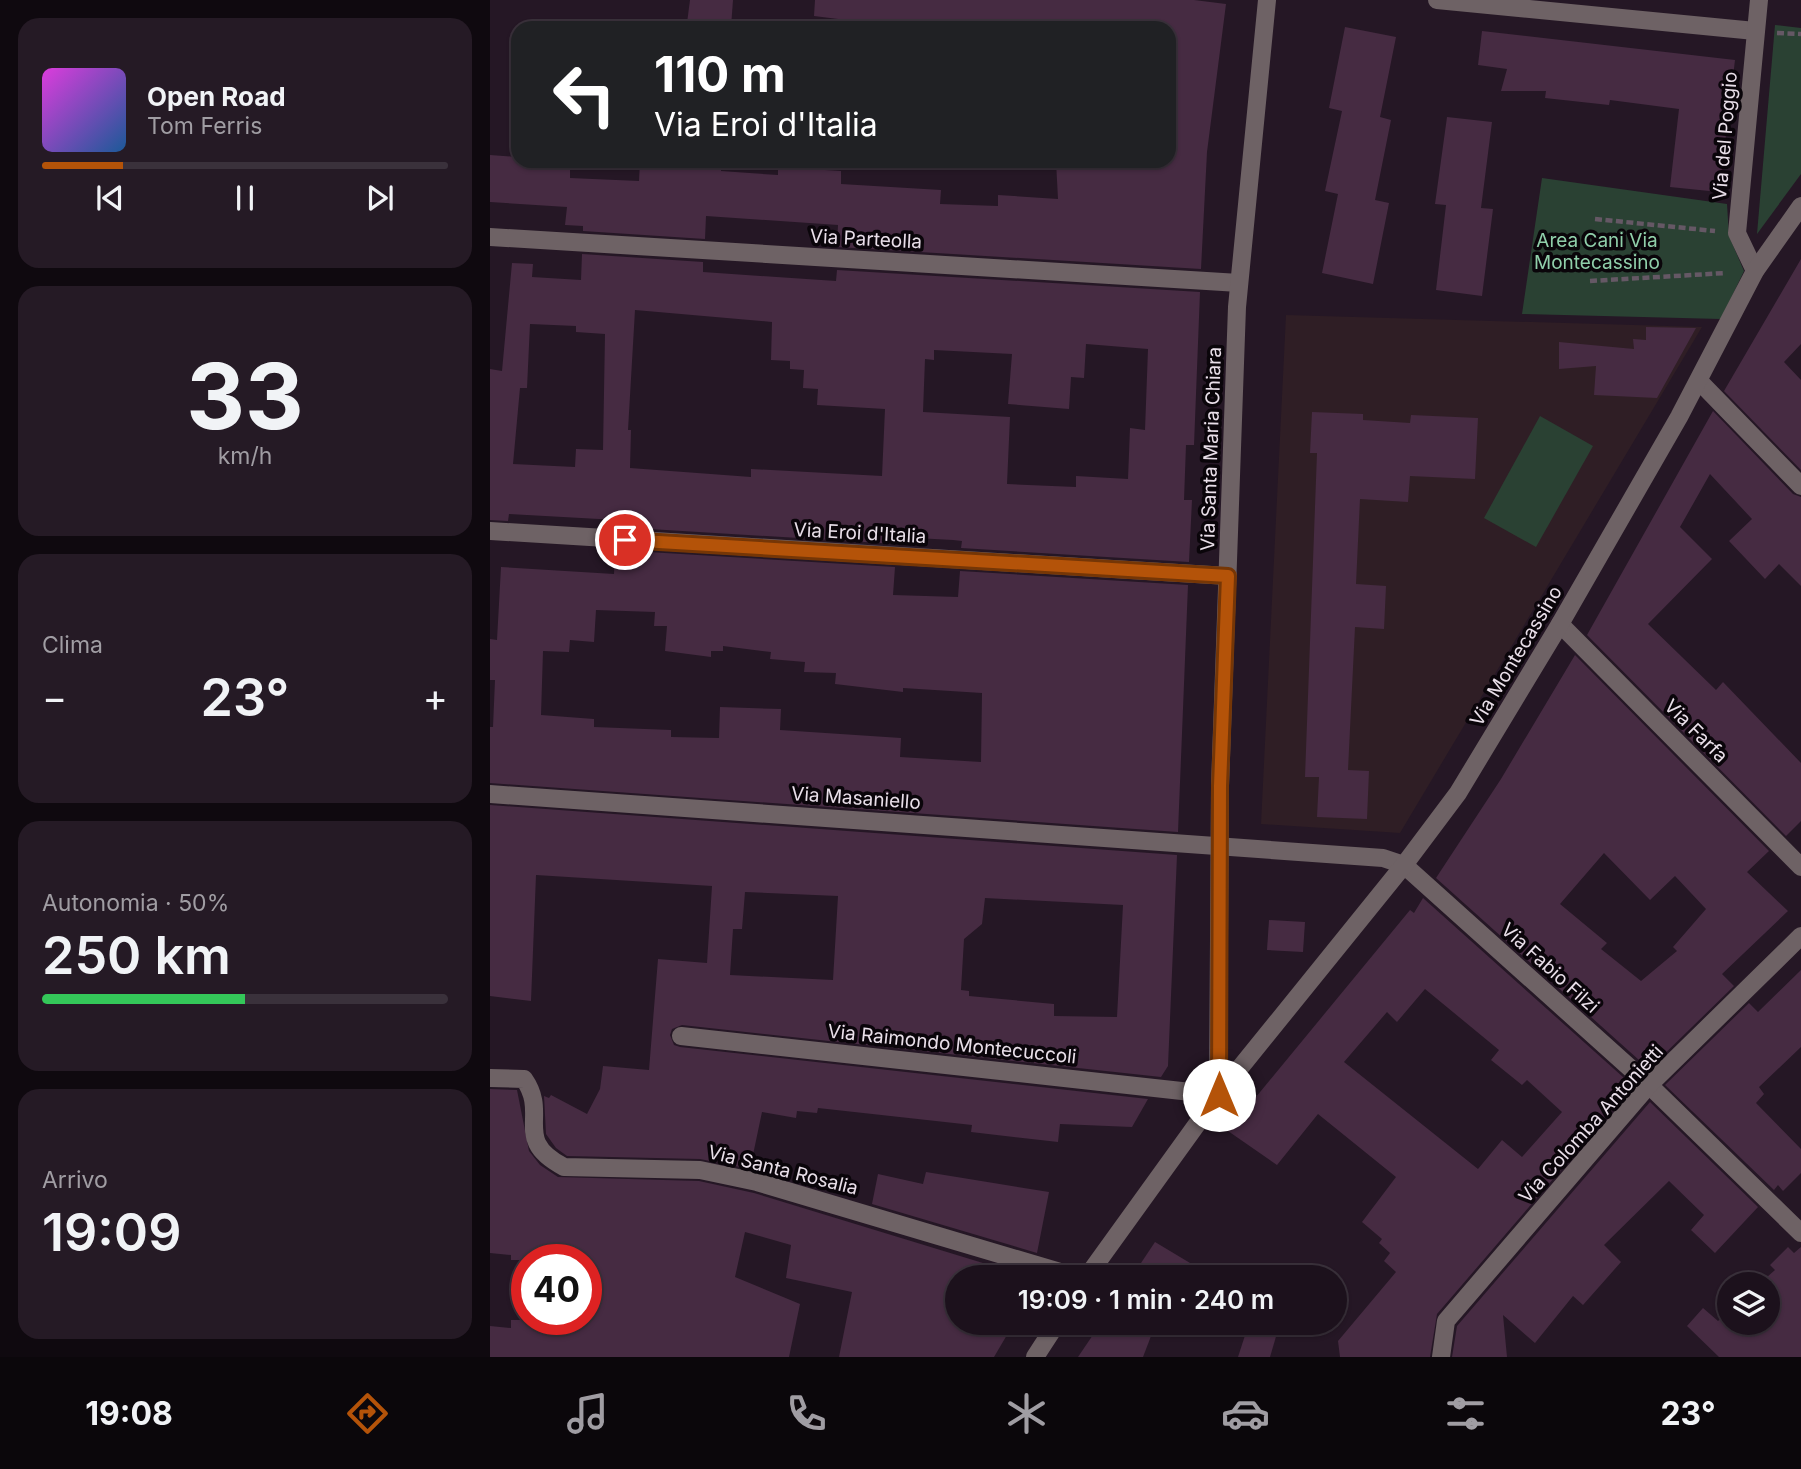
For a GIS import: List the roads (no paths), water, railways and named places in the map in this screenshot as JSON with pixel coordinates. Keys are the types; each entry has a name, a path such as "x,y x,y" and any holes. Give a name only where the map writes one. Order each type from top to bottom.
{"street":[{"name":"Via Santa Maria Chiara","path":"1219,1095 1219,845 1238,283 1267,0"},
{"path":"1437,0 1537,5 1755,31"},
{"name":"Via del Poggio","path":"1755,271 1737,233 1759,0"},
{"name":"Via Montecassino","path":"1219,1095 1405,865 1458,793 1560,624 1699,381 1755,271 1801,206"},
{"name":"Via Parteolla","path":"490,237 1238,283"},
{"path":"1699,381 1801,486"},
{"name":"Via Eroi d'Italia","path":"490,531 1228,576"},
{"name":"Via Farfa","path":"1560,624 1801,867"},
{"name":"Via Masaniello","path":"490,794 1219,845"},
{"name":"Via Fabio Filzi","path":"1219,845 1384,858 1405,865 1649,1085 1801,1233"},
{"name":"Via Colomba Antonietti","path":"1441,1357 1446,1321 1649,1085 1801,936"},
{"name":"Via Raimondo Montecuccoli","path":"681,1035 1219,1095"},
{"name":"Via Santa Rosalia","path":"490,1077 524,1079 535,1094 535,1143 546,1157 564,1167 700,1170 757,1182 1039,1265"},
{"path":"1093,1265 1219,1095"},
{"path":"1035,1357 1049,1335"}],"park label":[{"name":"Area Cani Via Montecassino","path":"1597,251"}]}
